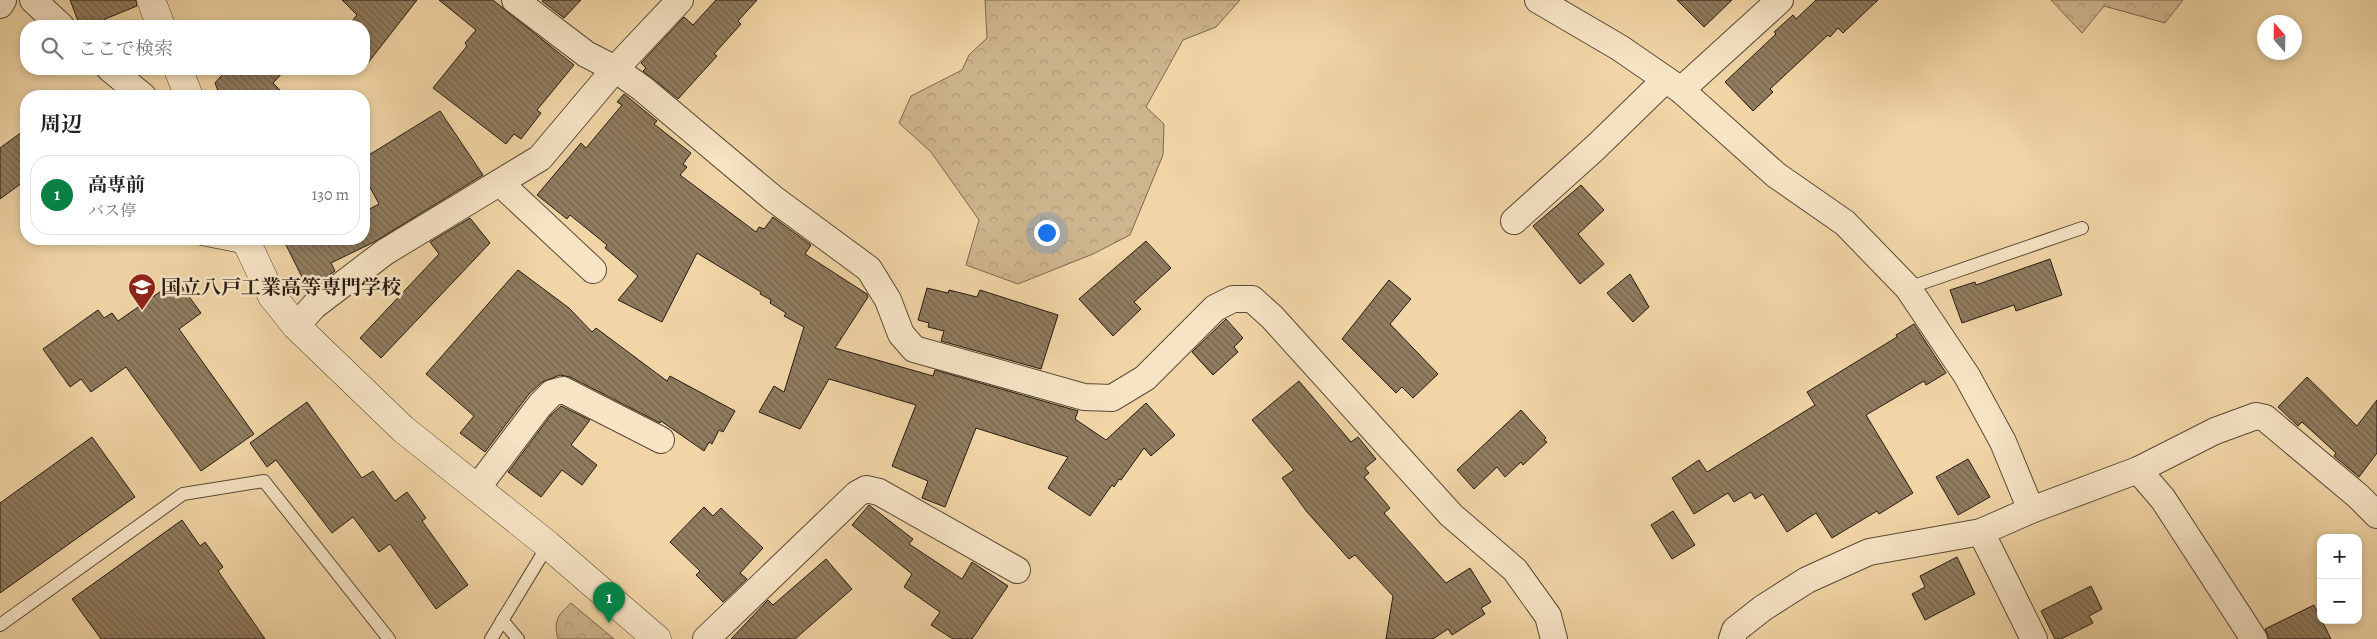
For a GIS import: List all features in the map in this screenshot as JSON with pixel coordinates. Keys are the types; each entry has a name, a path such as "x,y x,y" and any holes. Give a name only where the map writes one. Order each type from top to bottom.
{"street":[{"path":"0,5 2,0"},
{"path":"33,0 55,20"},
{"path":"151,0 159,20"},
{"path":"515,0 586,54 615,69 643,89 774,199 869,270 888,300 901,334 914,349 1084,397 1112,398 1145,378 1215,308 1233,299 1252,299 1272,318 1451,515 1515,570 1548,616 1554,639"},
{"path":"296,326 314,306 385,252 540,158 615,69 680,0"},
{"path":"1514,221 1596,147 1780,0"},
{"path":"1546,2 1620,48 1673,85 1776,175 1845,223 1908,288 1967,376 2002,442 2031,510"},
{"path":"117,75 136,90"},
{"path":"180,75 187,90"},
{"path":"500,183 593,270"},
{"path":"247,245 272,296 296,326 403,429 548,545 657,639"},
{"path":"477,488 540,405 552,393 564,390 661,440"},
{"path":"1732,639 1735,630 1763,608 1807,580 1869,552 1981,532 2031,510 2138,470 2214,431 2256,416 2265,418 2358,496 2377,515"},
{"path":"2138,470 2163,499 2254,639"},
{"path":"706,639 856,494 866,489 879,492 1016,570"},
{"path":"1981,532 2034,639"}],"lane":[{"path":"1908,288 2082,228"},
{"path":"0,624 183,494 264,481 390,639"},
{"path":"491,639 548,545"},
{"path":"502,620 518,639"}],"green space":[{"path":"985,0 1240,0 1216,27 1183,40 1146,107 1164,124 1163,155 1130,235 1093,254 1018,284 966,265 979,220 931,152 899,123 911,96 962,70 969,55 987,38"},
{"path":"2051,0 2183,0 2165,23 2104,6 2082,33"},
{"path":"571,603 614,639 558,639 556,623 563,611"}],"building":[{"path":"70,0 136,0 137,6 105,20 78,20"},
{"path":"342,0 417,0 370,60 370,20 353,20 357,15"},
{"path":"439,0 493,0 574,65 537,110 541,113 521,139 514,134 506,144 433,88 467,46 465,43 476,30"},
{"path":"543,0 581,0 564,18"},
{"path":"716,0 757,0 738,21 741,24 714,54 717,56 678,99 643,71 646,68 641,63 684,17 693,25"},
{"path":"1677,0 1732,0 1704,27"},
{"path":"1816,0 1878,0 1843,33 1838,28 1830,37 1828,35 1770,89 1773,92 1753,111 1725,82 1776,34 1774,32 1793,15 1796,19"},
{"path":"222,75 280,75 273,83 280,90 218,90 215,83"},
{"path":"624,94 657,121 654,124 691,153 683,164 687,167 680,175 756,232 759,227 764,229 773,217 811,245 805,254 867,294 868,297 835,348 933,376 935,370 1078,411 1075,419 1106,440 1146,403 1175,435 1151,456 1144,448 1121,480 1119,479 1114,487 1112,485 1090,516 1048,488 1068,457 976,428 945,507 922,498 928,481 892,466 916,405 829,379 800,429 759,412 774,386 784,392 804,327 784,316 786,313 770,303 771,300 760,294 761,292 697,253 662,322 618,300 638,276 605,248 607,245 570,215 567,219 537,195 581,143 586,148 622,105 617,102"},
{"path":"440,111 483,175 370,244 370,209 379,204 370,187 370,154"},
{"path":"20,133 20,184 0,199 0,148"},
{"path":"1581,185 1604,210 1578,234 1604,264 1580,284 1533,226"},
{"path":"470,218 490,243 381,358 360,338 439,254 430,242"},
{"path":"1146,241 1171,268 1134,302 1141,309 1113,336 1079,299"},
{"path":"286,245 368,245 331,263 335,271 308,289"},
{"path":"2050,259 2062,295 2016,311 2014,305 1962,323 1950,290 1975,282 1976,285"},
{"path":"518,270 569,308 592,332 596,328 667,381 670,376 735,411 723,432 719,430 712,444 709,442 704,451 661,421 660,423 570,377 560,375 542,382 529,394 485,452 460,433 474,416 426,374"},
{"path":"1630,274 1649,307 1633,322 1607,293"},
{"path":"177,280 201,313 179,329 254,434 201,471 126,367 91,392 81,379 70,387 43,349 98,310 104,318 112,313 118,321"},
{"path":"1389,280 1411,299 1390,324 1438,374 1413,398 1402,387 1396,393 1342,339"},
{"path":"927,288 948,293 949,290 977,297 980,290 1058,315 1041,369 941,341 944,331 928,327 929,323 918,320"},
{"path":"1226,319 1243,338 1234,347 1238,352 1213,375 1192,352"},
{"path":"1914,324 1946,373 1926,385 1924,381 1866,415 1913,493 1879,514 1877,511 1832,538 1816,513 1787,532 1763,494 1755,499 1751,492 1734,502 1728,493 1694,514 1672,478 1699,460 1707,472 1815,405 1807,392 1897,337 1896,335"},
{"path":"2307,377 2357,426 2377,400 2377,453 2359,477 2334,456 2336,453 2302,422 2298,426 2278,407"},
{"path":"1299,381 1351,442 1358,437 1376,459 1365,468 1369,473 1364,477 1390,508 1384,513 1446,583 1470,568 1491,602 1481,608 1485,614 1452,635 1448,629 1433,639 1386,639 1393,596 1355,555 1349,559 1307,512 1282,478 1294,470 1252,420"},
{"path":"307,402 362,478 373,471 395,501 407,492 426,518 422,521 468,585 436,609 390,544 379,552 353,517 332,533 276,460 267,467 250,443"},
{"path":"561,406 590,420 571,445 597,465 582,485 562,470 541,497 508,472 551,415"},
{"path":"1521,410 1546,438 1544,440 1547,442 1523,465 1521,462 1505,477 1497,467 1474,489 1457,470"},
{"path":"92,437 135,497 0,593 0,503"},
{"path":"1968,459 1990,497 1958,515 1936,477"},
{"path":"869,505 913,539 909,544 962,579 972,562 1008,586 972,639 953,639 931,625 940,612 904,587 912,574 852,525"},
{"path":"704,507 713,516 721,508 763,548 740,573 747,579 723,602 696,575 700,571 670,542"},
{"path":"1673,511 1695,545 1672,559 1651,525"},
{"path":"182,520 200,546 205,542 223,567 218,571 265,639 101,639 72,599"},
{"path":"1957,557 1975,594 1925,620 1912,594 1925,587 1920,576"},
{"path":"826,559 852,589 795,639 731,639 768,600 773,605"},
{"path":"2091,586 2102,609 2089,616 2093,623 2061,639 2055,639 2041,611"},
{"path":"2314,605 2317,611 2317,624 2324,624 2331,639 2269,639 2265,629"}],"place":[{"name":"国立八戸工業高等専門学校","path":"142,311"},
{"name":"高専前","path":"609,623"}]}
